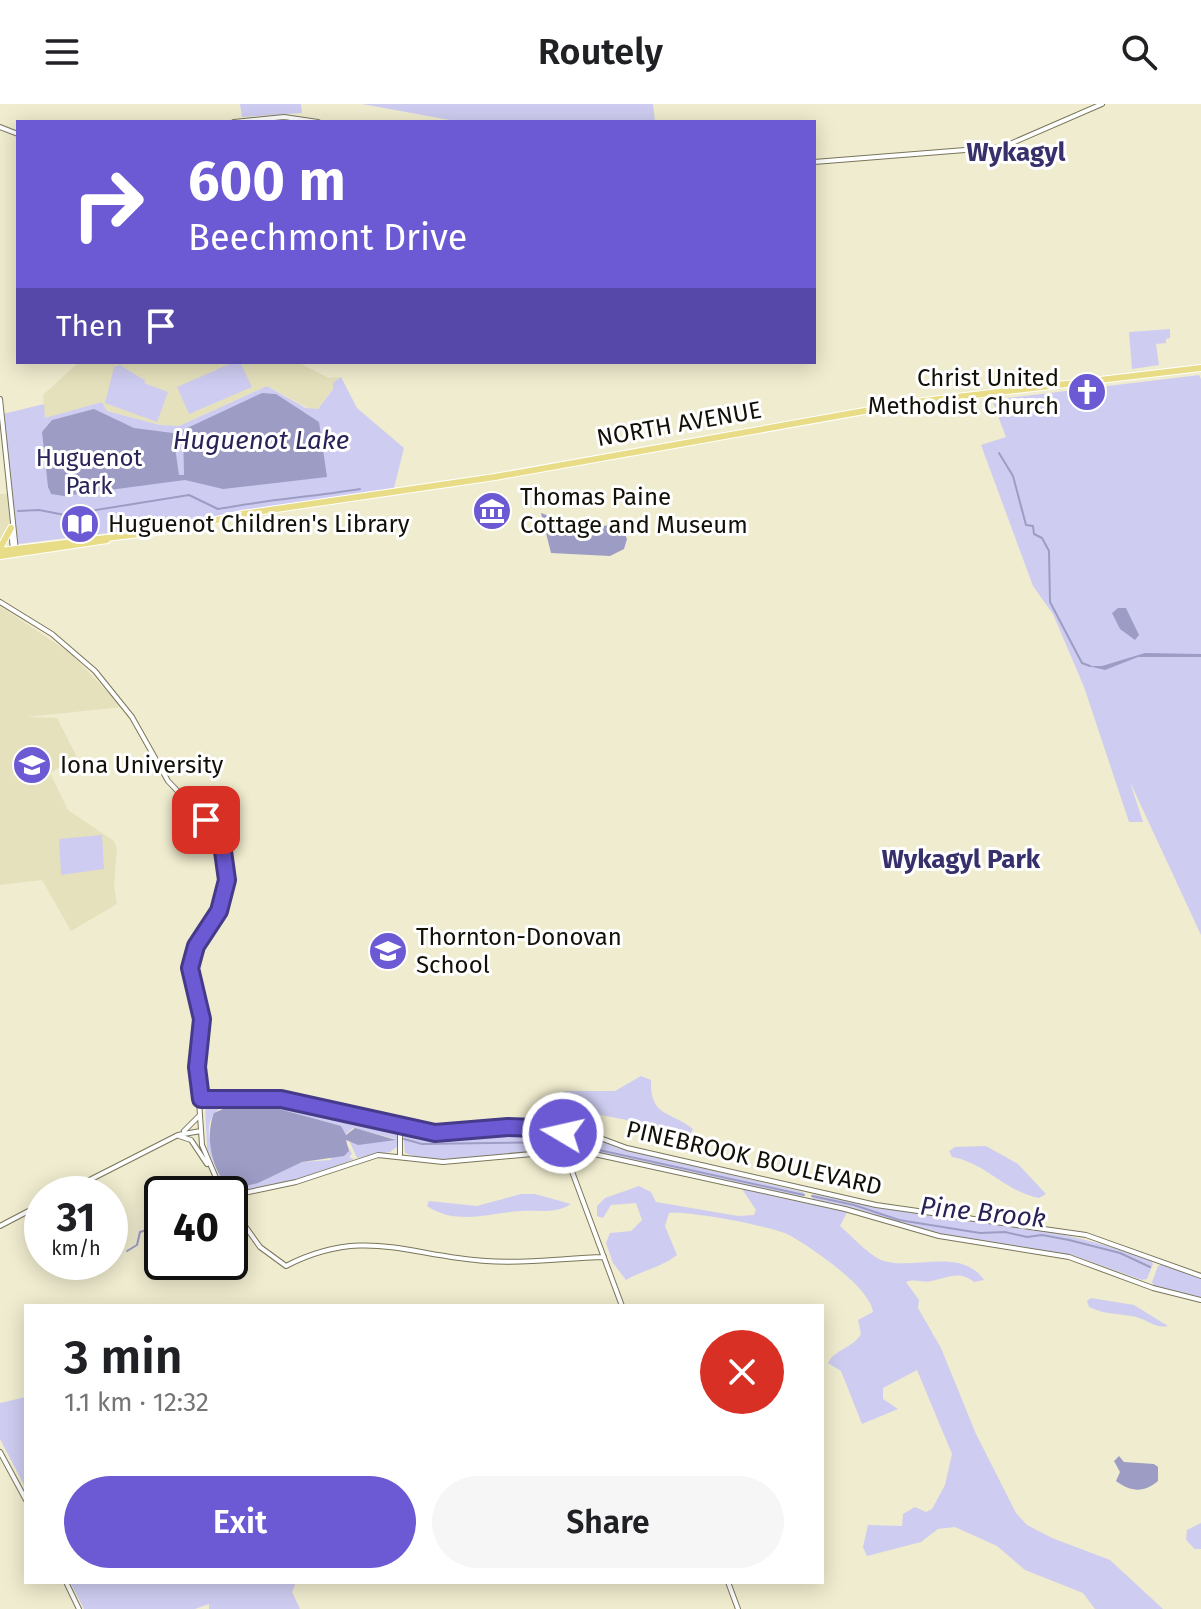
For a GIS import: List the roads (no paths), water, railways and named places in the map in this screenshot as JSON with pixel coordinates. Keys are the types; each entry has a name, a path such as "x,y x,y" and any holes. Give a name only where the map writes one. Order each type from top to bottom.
{"main road":[{"name":"NORTH AVENUE","path":"0,552 166,530 242,514 495,477 868,409 1201,368"},
{"path":"0,552 12,525"}],"street":[{"path":"816,162 1003,147 1102,104"},
{"path":"254,120 284,117 304,120"},
{"path":"0,399 15,550"},
{"path":"0,602 52,634 101,678 132,717 168,781 206,820 220,840 226,889 217,915 196,946 190,968 202,1019 197,1067 201,1131 208,1164"},
{"name":"PINEBROOK BOULEVARD","path":"201,1099 281,1099 448,1134 508,1127 563,1129 723,1172 876,1205 1093,1237 1201,1276"},
{"path":"97,1176 178,1135 192,1125 202,1111"},
{"path":"400,1125 400,1155"},
{"path":"563,1129 564,1150 621,1304"},
{"path":"178,1135 201,1131"},
{"path":"178,1135 190,1139 214,1176"},
{"name":"PINEBROOK BOULEVARD","path":"248,1192 306,1179 365,1157 400,1155 443,1162 514,1158 564,1150 845,1209 939,1236 1069,1257 1153,1288 1201,1300"},
{"path":"0,1226 24,1213"},
{"path":"248,1230 260,1247 286,1266 332,1249 372,1244 480,1261 534,1262 604,1257"},
{"path":"0,1452 24,1496"},
{"path":"67,1584 79,1609"},
{"path":"729,1584 738,1609"}],"water":[{"name":"Huguenot Lake","path":"262,393 276,394 319,422 327,477 223,489 185,480 64,496 51,494 42,432 52,420 94,409 134,428 173,433 179,475 184,475 183,430"},
{"path":"541,513 573,525 621,526 627,539 624,549 610,556 551,553"},
{"path":"1118,608 1126,608 1139,635 1135,640 1120,629 1112,613"},
{"path":"1145,653 1201,654 1201,657 1138,657 1105,670 1088,666 1102,666"},
{"path":"234,1104 272,1107 341,1126 346,1135 355,1128 396,1140 358,1145 346,1140 349,1151 344,1156 302,1162 248,1185 248,1176 220,1175 210,1144 214,1113"},
{"path":"1119,1456 1124,1462 1154,1464 1158,1467 1158,1481 1143,1489 1122,1485 1116,1481 1120,1472 1114,1461"}],"waterway":[{"path":"999,453 1013,476 1026,525 1033,526 1034,534 1042,538 1049,551 1050,602 1082,663 1090,666"},
{"path":"18,511 39,510 65,515 189,495 218,509 360,489"},
{"name":"Pine Brook","path":"404,1139 422,1144 559,1142"},
{"name":"Pine Brook","path":"567,1143 804,1195"},
{"name":"Pine Brook","path":"812,1196 854,1205 899,1220 980,1233 1005,1232 1069,1240 1120,1253 1150,1267"},
{"name":"Pine Brook","path":"128,1250 137,1245 140,1232 144,1231"}],"place":[{"name":"Christ United Methodist Church","path":"1087,392"},
{"name":"Thomas Paine Cottage and Museum","path":"492,511"},
{"name":"Huguenot Children's Library","path":"80,524"},
{"name":"Iona University","path":"32,765"},
{"name":"Thornton-Donovan School","path":"388,951"}],"district":[{"name":"Wykagyl","path":"1016,152"},
{"name":"Wykagyl Park","path":"961,859"}],"park label":[{"name":"Huguenot Park","path":"89,472"}]}
